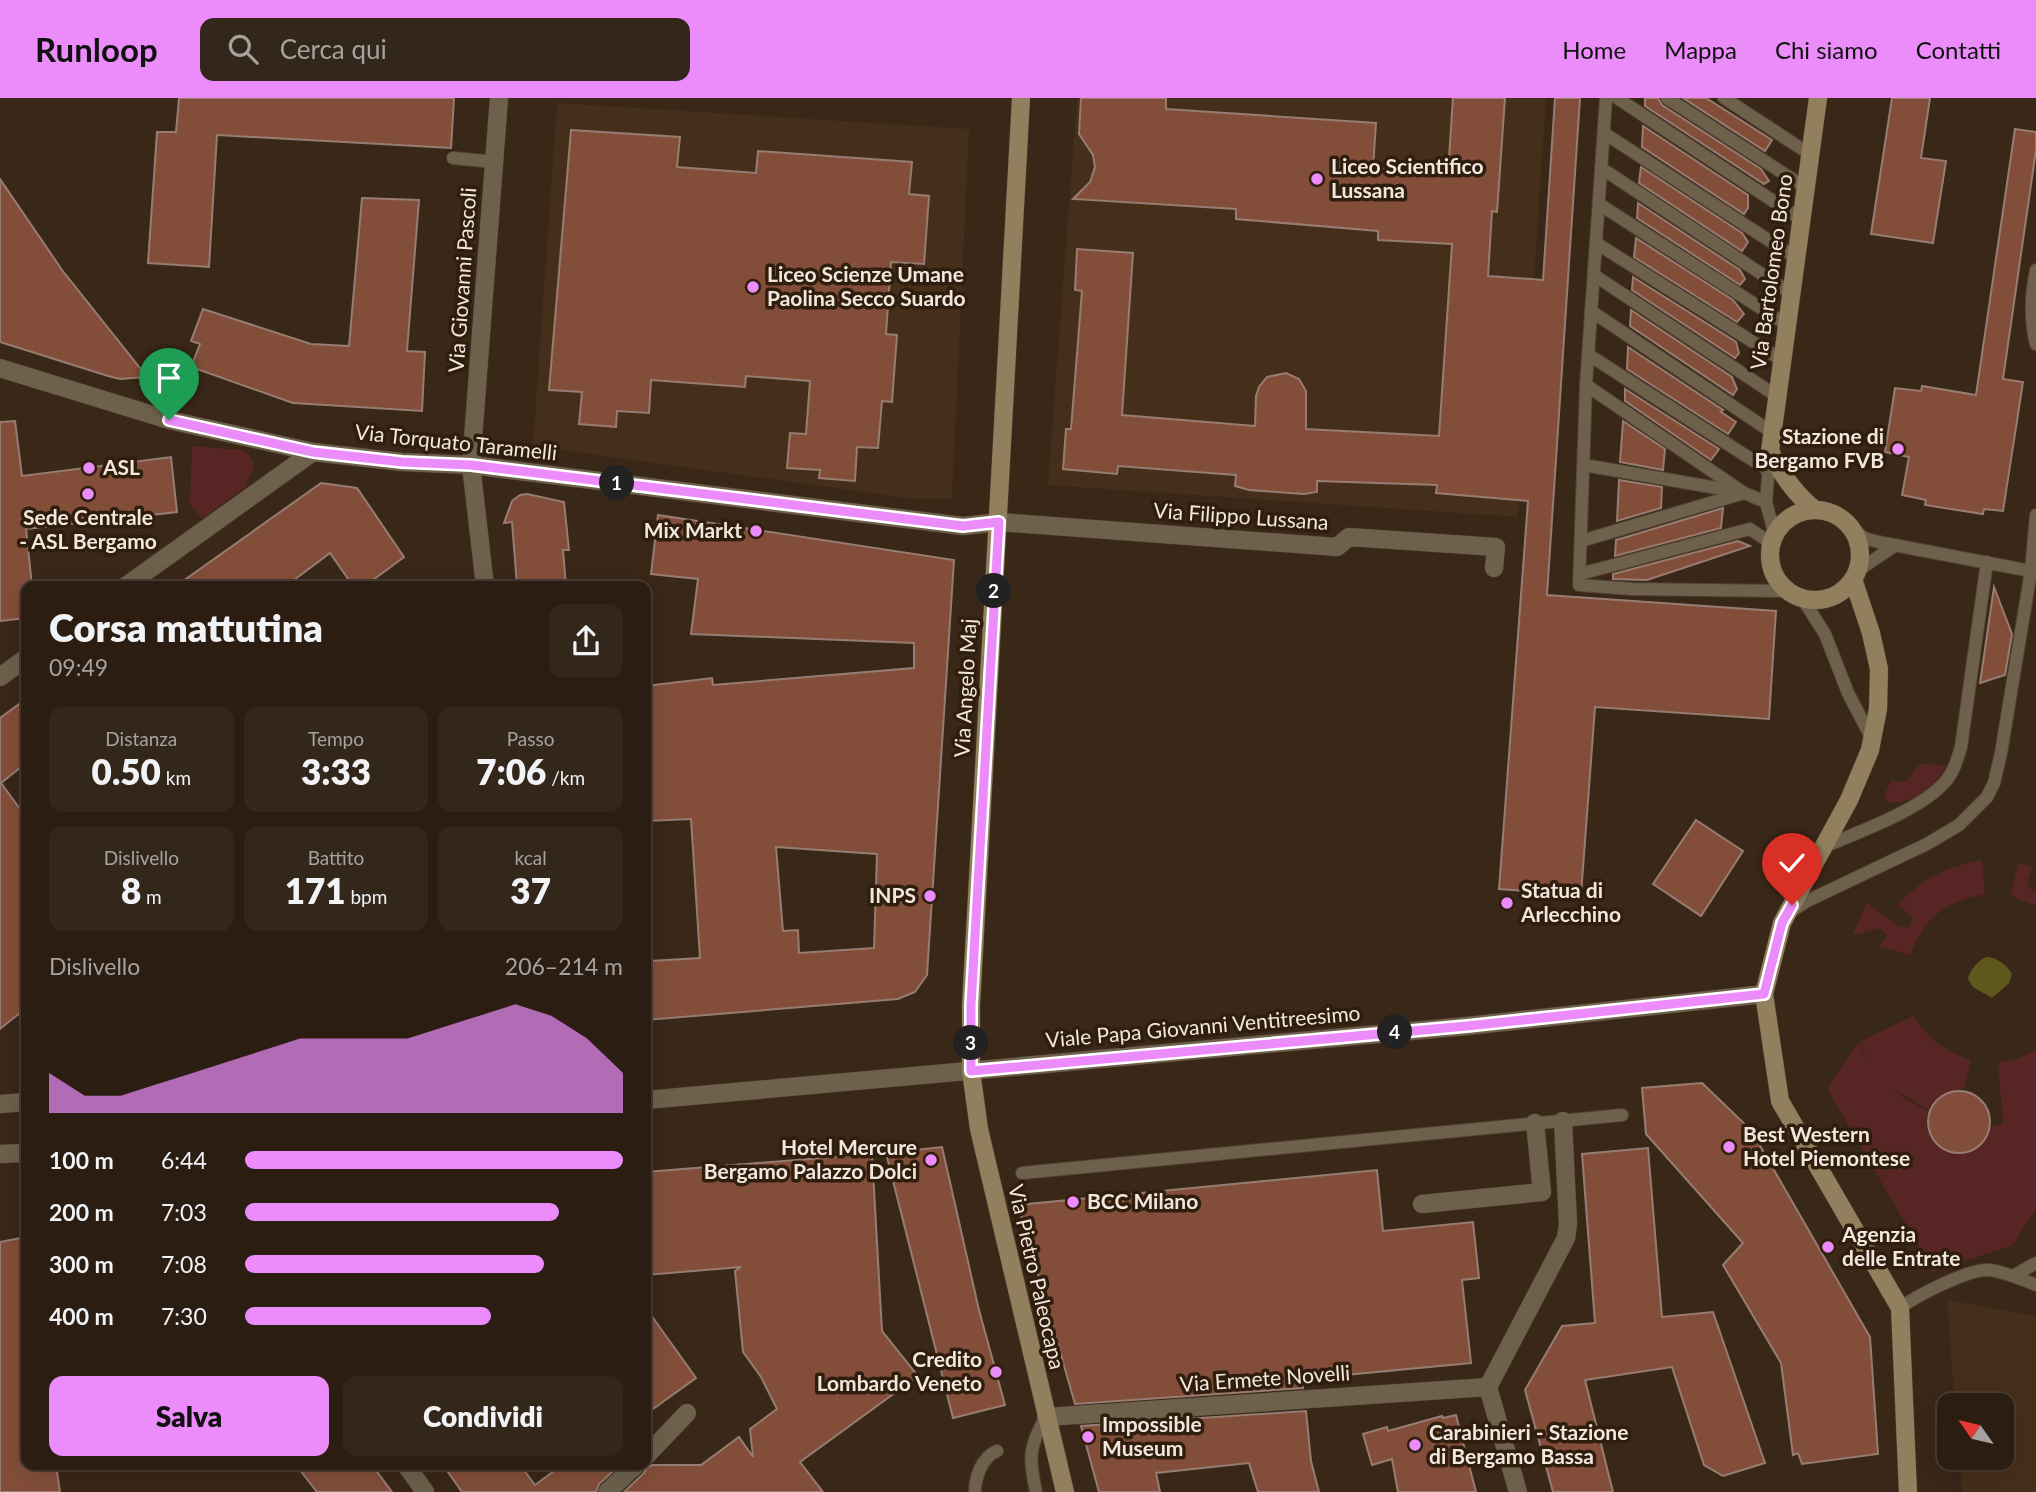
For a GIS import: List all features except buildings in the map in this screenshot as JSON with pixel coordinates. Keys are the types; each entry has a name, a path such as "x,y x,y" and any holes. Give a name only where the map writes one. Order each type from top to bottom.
{"main road":[{"name":"Via Angelo Maj","path":"971,1071 971,1005 1021,98"},
{"name":"Via Bartolomeo Bono","path":"1770,452 1818,98"},
{"path":"1770,452 1781,472 1804,501 1815,510"},
{"path":"1815,510 1834,514 1853,530 1860,549 1855,575 1847,587 1830,597 1811,600 1795,594 1780,583 1772,568 1773,540 1789,518 1800,512 1815,510"},
{"path":"1855,575 1879,669 1878,709 1872,738 1866,764 1782,923 1764,994 1780,1101 1900,1308 1908,1492"},
{"name":"Via Pietro Paleocapa","path":"971,1071 979,1129 1065,1492"}],"street":[{"name":"Via Giovanni Pascoli","path":"484,581 471,465 499,98"},
{"name":"Via Torquato Taramelli","path":"0,368 169,420 313,452 402,462 471,465 963,526 999,522"},
{"path":"133,581 313,452"},
{"name":"Via Filippo Lussana","path":"999,522 1337,547 1349,537 1496,547 1494,568"},
{"path":"0,677 21,662"},
{"name":"Viale Papa Giovanni Ventitreesimo","path":"651,1100 1478,1025 1764,994"},
{"path":"0,1104 21,1102"},
{"path":"1518,1492 1488,1387 1566,1238 1568,1224 1563,1121"},
{"path":"1422,1204 1542,1192 1535,1123"},
{"path":"0,1154 21,1153"},
{"name":"Via Ermete Novelli","path":"1046,1417 1488,1387"},
{"path":"651,1451 687,1413"},
{"path":"409,1470 425,1492"},
{"path":"607,1492 631,1470"}],"lane":[{"path":"1579,579 1586,385 1606,98"},
{"path":"1617,98 1802,220"},
{"path":"1667,98 1806,188"},
{"path":"1724,98 1811,155"},
{"path":"1604,132 1797,257"},
{"path":"453,158 495,162"},
{"path":"1601,169 1792,294"},
{"path":"1599,204 1787,325"},
{"path":"1596,243 1783,361"},
{"path":"2036,270 2032,328 2036,344"},
{"path":"1594,275 1778,397"},
{"path":"1591,312 1773,433"},
{"path":"1588,355 1768,470"},
{"path":"1586,385 1744,493 1766,502"},
{"name":"Via Bartolomeo Bono","path":"1770,452 1766,502 1773,540"},
{"path":"1584,465 1744,493"},
{"path":"1581,541 1744,493"},
{"path":"1787,914 1833,888 1927,844 1959,825 1987,797 1994,783 2001,753 2034,571 2036,515"},
{"path":"1579,579 1750,529 1773,540"},
{"path":"1853,530 1864,538 2034,571"},
{"path":"1855,575 1896,545"},
{"path":"1823,848 1917,804 1939,787 1955,767 1961,747 1987,562"},
{"path":"1579,579 1632,589 1795,594 1825,634 1847,693 1872,738"},
{"path":"1022,1173 1622,1115"},
{"path":"2013,1276 2036,1263"},
{"path":"1900,1308 1929,1290 1986,1270 2036,1285"},
{"path":"1036,1492 1030,1464 1032,1442 1046,1417"},
{"path":"975,1492 980,1468 991,1454 997,1451"}],"shaded area":[{"path":"1077,98 1546,98 1518,517 1048,485"},
{"name":"Liceo Scienze Umane Paolina Secco Suardo","path":"557,103 969,129 952,499 914,499 533,446"},
{"path":"192,446 244,450 254,466 244,488 202,519 190,504"},
{"path":"1919,764 1947,765 1929,787 1913,798 1885,801 1884,795 1892,780 1907,781"},
{"path":"1982,860 1985,894 1971,897 1938,913 1922,931 1910,955 1881,947 1879,944 1887,935 1879,928 1853,934 1867,903 1900,927 1908,927 1912,917 1898,905 1907,896 1936,875"},
{"path":"2018,862 2033,868 2027,881 2030,889 2036,891 2036,906 2011,896"},
{"path":"1987,957 2001,962 2012,974 2009,983 1992,998 1973,987 1968,979 1975,966"},
{"path":"1913,1016 1938,1043 1971,1060 1964,1089 1943,1094 1928,1110 1891,1087 1907,1100 1928,1111 1927,1127 1932,1139 1940,1148 1951,1153 1974,1149 1985,1140 1992,1126 2003,1124 1998,1062 2015,1060 2036,1050 2036,1209 2012,1246 1966,1260 1953,1270 1933,1272 1827,1088 1858,1043 1869,1064 1859,1042"},
{"path":"1947,1300 2036,1316 2036,1492 1962,1492 1960,1470 2014,1470 2014,1393 1954,1393"}],"place":[{"name":"Liceo Scientifico Lussana","path":"1317,179"},
{"name":"Liceo Scienze Umane Paolina Secco Suardo","path":"753,287"},
{"name":"Stazione di Bergamo FVB","path":"1898,449"},
{"name":"ASL","path":"89,468"},
{"name":"Sede Centrale - ASL Bergamo","path":"88,494"},
{"name":"Mix Markt","path":"756,531"},
{"name":"INPS","path":"930,896"},
{"name":"Statua di Arlecchino","path":"1507,903"},
{"name":"Best Western Hotel Piemontese","path":"1729,1147"},
{"name":"Hotel Mercure Bergamo Palazzo Dolci","path":"931,1160"},
{"name":"BCC Milano","path":"1073,1202"},
{"name":"Agenzia delle Entrate","path":"1828,1247"},
{"name":"Credito Lombardo Veneto","path":"996,1372"},
{"name":"Impossible Museum","path":"1088,1437"},
{"name":"Carabinieri - Stazione di Bergamo Bassa","path":"1415,1445"}],"route":[{"path":"169,420 313,452 402,462 471,465 963,526 999,522 971,1005 971,1071 1467,1026 1764,994 1782,923 1792,905"}]}
